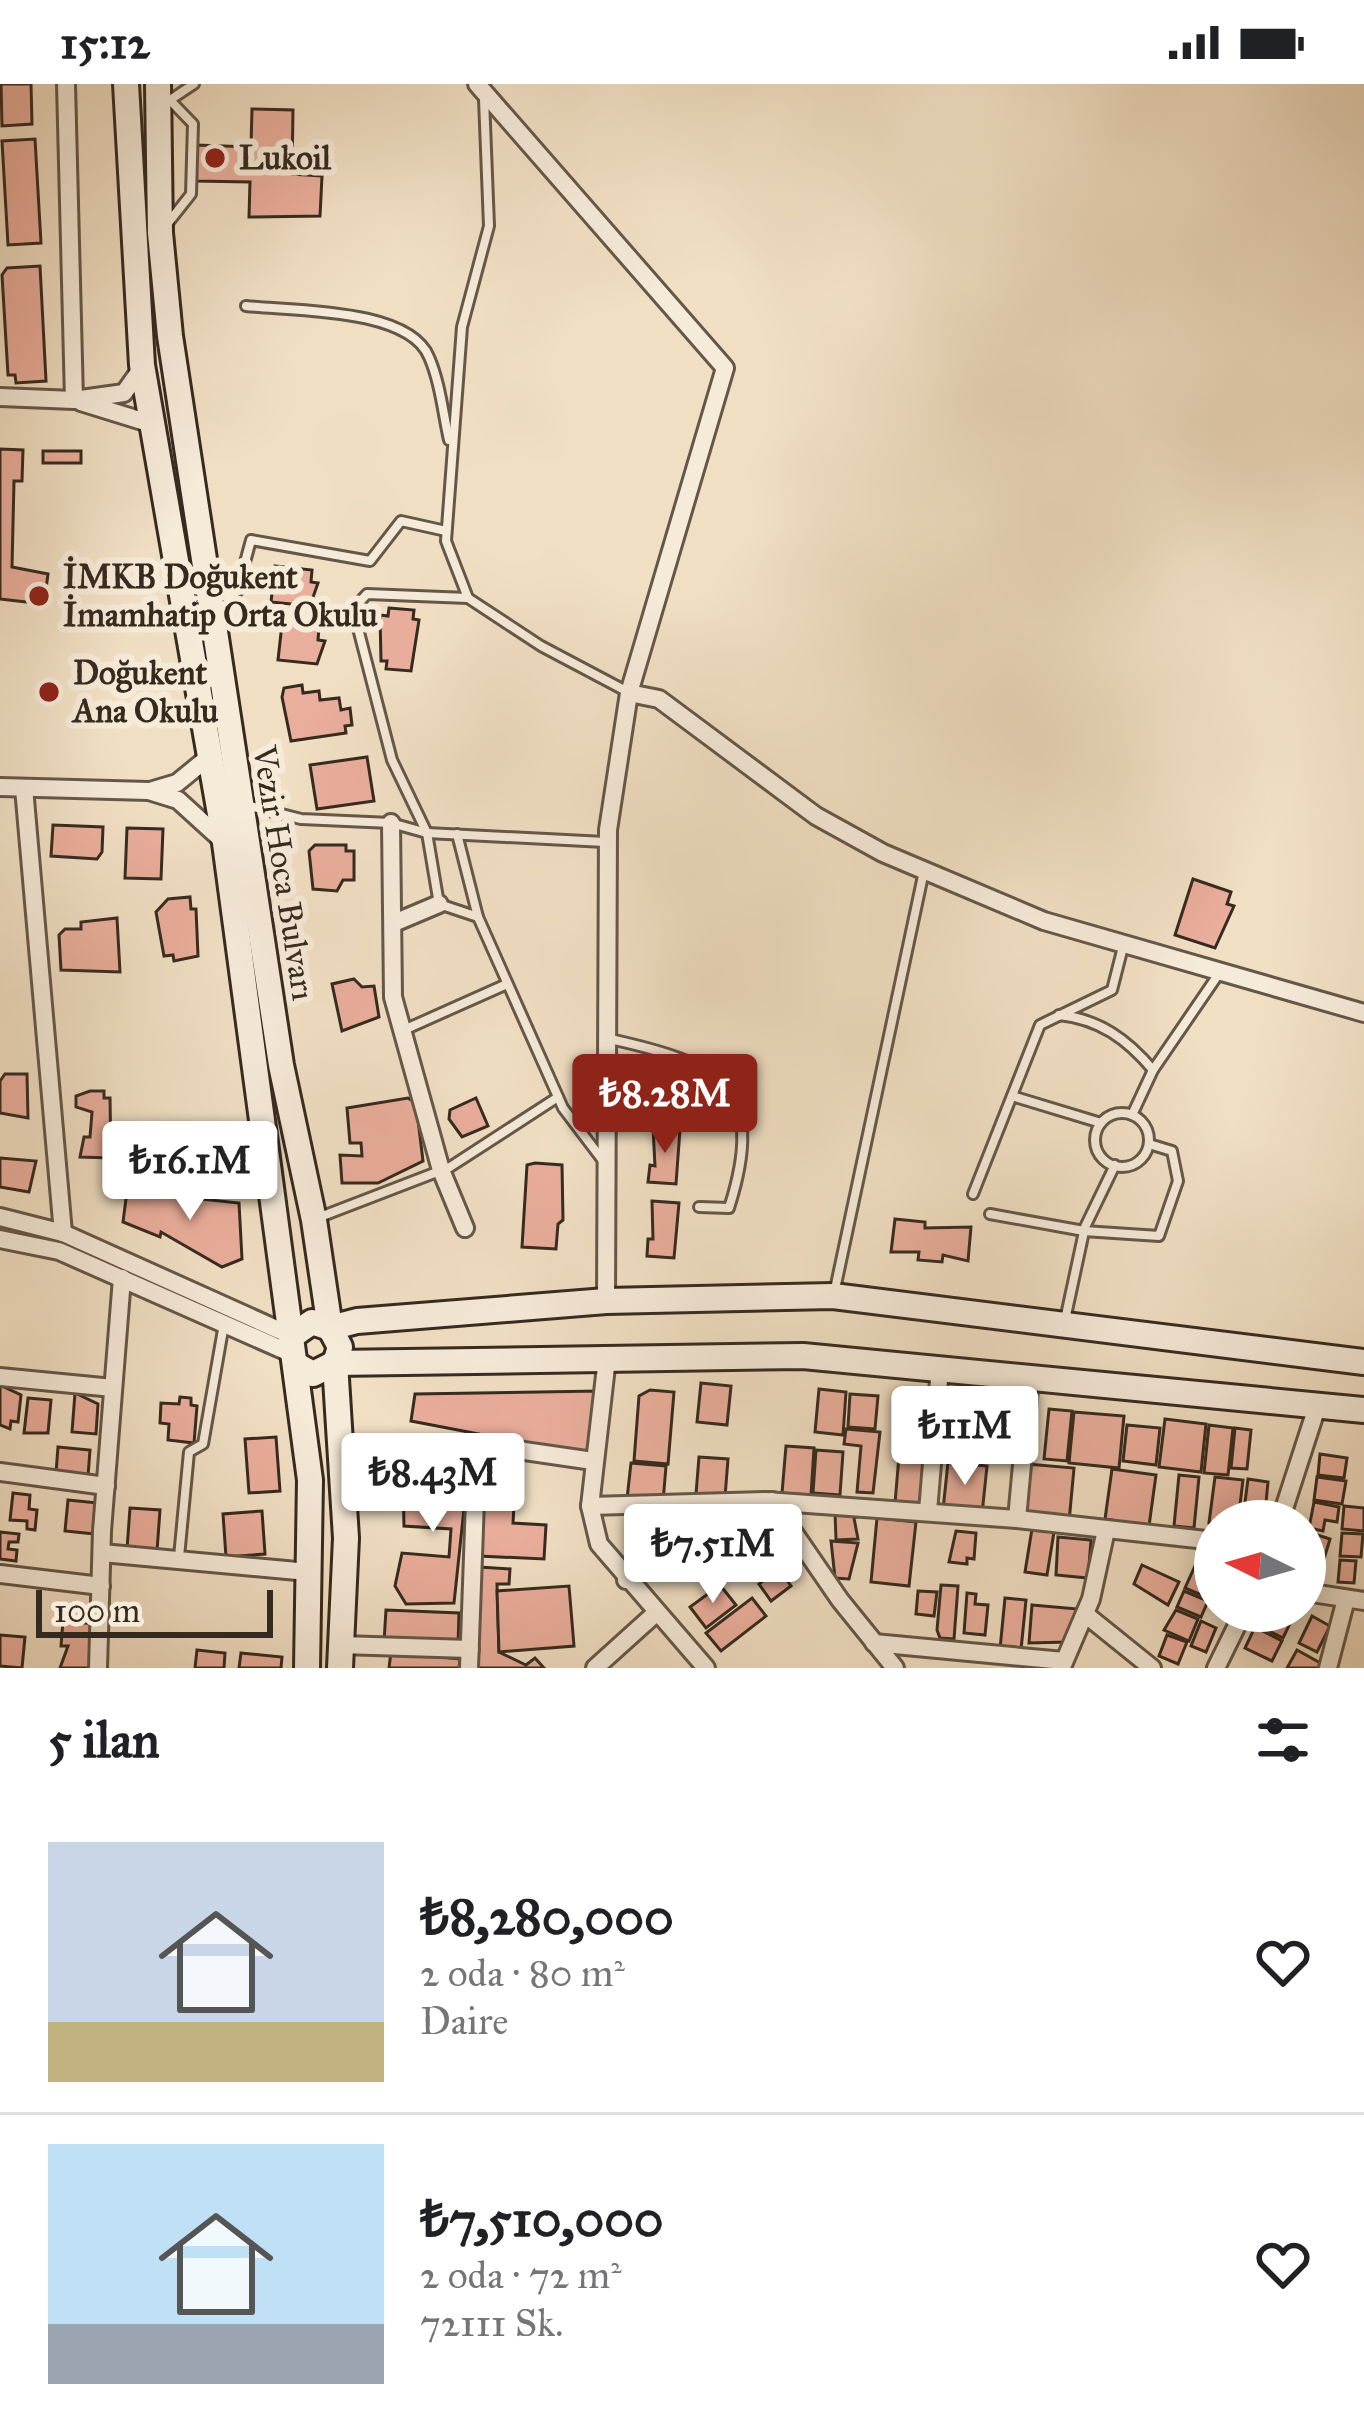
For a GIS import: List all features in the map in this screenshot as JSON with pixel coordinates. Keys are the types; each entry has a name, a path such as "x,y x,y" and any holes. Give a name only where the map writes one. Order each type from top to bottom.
{"main road":[{"name":"Vezir Hoca Bulvarı","path":"126,84 142,365 225,843 310,1480 307,1668"},
{"name":"Vezir Hoca Bulvarı","path":"162,90 160,233 238,803 280,1065 314,1220 330,1328 340,1347 335,1363 346,1538 341,1656"},
{"path":"1364,1362 833,1296 606,1301 357,1321 330,1328 312,1322 292,1351 313,1374 335,1363 803,1356 1364,1410"}],"street":[{"path":"66,84 74,400"},
{"path":"481,88 724,368 629,693 608,842 606,1301"},
{"path":"0,397 74,400 124,393 135,385 142,365"},
{"path":"74,400 152,424"},
{"path":"629,693 659,699 817,816 924,871 1044,921 1364,1013"},
{"path":"149,791 177,783 210,756"},
{"path":"0,788 149,791 178,800 225,843"},
{"path":"24,788 63,1233"},
{"path":"391,823 393,997 406,1029 441,1170 465,1228"},
{"path":"394,923 439,904"},
{"path":"0,1217 63,1233 292,1351"},
{"path":"0,1239 59,1252 292,1351"},
{"path":"98,1668 122,1278"},
{"path":"607,1358 590,1506 599,1544 706,1668"},
{"path":"928,1511 940,1368"},
{"path":"0,1377 113,1388"},
{"path":"1017,1519 1030,1378"},
{"path":"1287,1500 1317,1407"},
{"path":"470,1668 477,1444 593,1461"},
{"path":"0,1472 106,1486"},
{"path":"590,1506 769,1501 928,1511 1194,1539"},
{"path":"626,1580 769,1501"},
{"path":"769,1501 895,1668"},
{"path":"874,1643 1063,1665 1085,1614 1106,1530"},
{"path":"102,1553 308,1572"},
{"path":"0,1574 101,1586"},
{"path":"1328,1668 1355,1600"},
{"path":"595,1668 657,1612"},
{"path":"1085,1614 1152,1668"},
{"path":"1216,1668 1234,1632"},
{"path":"341,1656 470,1648"}],"lane":[{"path":"162,90 194,84"},
{"path":"468,598 446,531 462,327 489,226 481,88"},
{"path":"160,233 191,194 193,124 162,90"},
{"path":"246,306 390,323 416,334 430,357 450,447"},
{"path":"210,601 237,592 251,540 370,561 401,521 446,531"},
{"path":"478,916 439,904 427,833 392,760 353,609 368,594 468,598 541,646 629,693"},
{"path":"238,803 301,819 391,823 427,833 608,842"},
{"path":"457,834 478,916 558,1097 609,1168"},
{"path":"833,1296 924,871"},
{"path":"973,1194 1040,1024 1112,990 1124,943"},
{"path":"1132,1115 1153,1070 1221,970"},
{"path":"406,1029 507,984"},
{"path":"1057,1015 1089,1018 1135,1048 1153,1070"},
{"path":"608,1039 681,1054 722,1079 746,1127 740,1174 729,1208 699,1207"},
{"path":"1012,1096 1101,1124"},
{"path":"314,1220 441,1170 558,1097"},
{"path":"1115,1114 1132,1115 1146,1126 1149,1144 1140,1160 1115,1166 1097,1148 1101,1124 1115,1114"},
{"path":"990,1214 1084,1231 1159,1236 1178,1181 1172,1151 1149,1144"},
{"path":"1063,1327 1084,1231 1115,1166"},
{"path":"178,1560 189,1452 203,1444 224,1323"}],"building":[{"path":"1,84 31,84 32,124 2,126"},
{"path":"252,109 293,110 292,174 322,176 320,216 249,217 250,182 196,181 197,145 251,147"},
{"path":"35,139 41,243 8,245 2,141"},
{"path":"40,266 46,381 16,383 15,375 8,375 2,275 7,268"},
{"path":"0,449 23,450 22,481 14,481 12,567 48,574 44,604 0,599"},
{"path":"43,451 81,451 81,463 43,463"},
{"path":"275,566 312,570 311,582 318,583 310,606 271,602"},
{"path":"389,608 414,610 413,619 419,620 411,671 386,669 387,661 381,661 380,615 388,616"},
{"path":"282,624 319,628 318,640 325,641 317,664 278,660"},
{"path":"302,685 303,693 319,691 320,700 339,698 341,710 350,708 352,725 345,726 346,733 291,741 282,697 284,688"},
{"path":"367,757 374,801 317,809 310,765"},
{"path":"53,825 103,827 102,852 97,859 51,856"},
{"path":"127,828 163,829 161,879 125,878"},
{"path":"315,845 346,845 346,851 354,851 354,880 343,880 337,891 313,889 309,851"},
{"path":"1193,879 1231,892 1227,904 1234,906 1215,948 1175,935"},
{"path":"190,897 191,909 196,909 198,956 174,961 173,955 164,956 156,912 168,899"},
{"path":"117,918 120,972 61,970 59,935 65,929"},
{"path":"354,979 362,987 374,986 379,1017 342,1031 332,984"},
{"path":"5,1074 27,1074 28,1118 0,1113 0,1081"},
{"path":"104,1091 104,1098 110,1098 111,1158 80,1157 84,1137 90,1137 92,1112 76,1107 76,1096"},
{"path":"408,1098 416,1103 423,1161 378,1183 342,1183 340,1155 362,1156 361,1143 350,1143 347,1108"},
{"path":"476,1098 488,1126 462,1137 449,1119 450,1110"},
{"path":"653,1127 680,1129 676,1184 648,1182 650,1165 655,1166"},
{"path":"0,1158 36,1161 29,1192 0,1187"},
{"path":"527,1165 562,1165 563,1220 558,1224 556,1249 522,1247"},
{"path":"127,1191 239,1203 242,1259 222,1267 161,1232 160,1237 123,1222"},
{"path":"652,1201 679,1203 674,1258 647,1256 648,1239 653,1239"},
{"path":"895,1219 925,1222 925,1228 971,1227 968,1261 943,1255 942,1262 918,1260 919,1252 891,1252"},
{"path":"701,1383 731,1386 727,1425 697,1422"},
{"path":"0,1385 21,1395 18,1422 11,1421 10,1429 0,1425"},
{"path":"819,1389 846,1392 843,1435 815,1432"},
{"path":"650,1390 674,1392 668,1464 634,1461 639,1396"},
{"path":"598,1391 588,1455 411,1421 415,1394"},
{"path":"75,1393 98,1404 96,1434 72,1432"},
{"path":"850,1394 878,1396 875,1429 848,1427"},
{"path":"905,1395 931,1397 926,1445 901,1443"},
{"path":"180,1397 191,1398 191,1405 197,1406 194,1443 168,1440 169,1424 160,1423 161,1403 179,1404"},
{"path":"28,1398 51,1400 48,1433 24,1433"},
{"path":"956,1399 1025,1405 1021,1454 951,1448"},
{"path":"1049,1409 1072,1411 1067,1461 1044,1459"},
{"path":"1074,1412 1124,1416 1119,1468 1069,1463"},
{"path":"1165,1419 1206,1424 1201,1472 1159,1467"},
{"path":"1127,1425 1160,1428 1156,1465 1123,1461"},
{"path":"1209,1425 1233,1428 1228,1475 1204,1473"},
{"path":"1235,1428 1251,1430 1247,1469 1231,1468"},
{"path":"846,1429 880,1432 873,1493 857,1492 861,1446 844,1444"},
{"path":"276,1437 280,1491 249,1493 245,1439"},
{"path":"786,1446 814,1448 811,1495 782,1493"},
{"path":"58,1447 90,1450 88,1476 56,1473"},
{"path":"816,1450 843,1452 840,1495 813,1493"},
{"path":"484,1452 517,1453 513,1523 546,1525 544,1559 479,1556"},
{"path":"1320,1454 1347,1458 1344,1478 1318,1475"},
{"path":"899,1456 926,1458 921,1506 895,1503"},
{"path":"699,1457 728,1459 725,1497 696,1494"},
{"path":"456,1461 469,1462 454,1603 406,1604 395,1586 402,1553 449,1557 451,1529 404,1526 403,1479 408,1480 408,1471 455,1475"},
{"path":"948,1462 987,1466 982,1514 943,1510"},
{"path":"631,1463 666,1466 663,1502 627,1499"},
{"path":"1027,1464 1074,1468 1069,1522 1022,1517"},
{"path":"1112,1469 1156,1475 1149,1526 1105,1519"},
{"path":"1179,1475 1199,1477 1194,1528 1174,1526"},
{"path":"1215,1477 1243,1480 1241,1500 1212,1500"},
{"path":"1317,1477 1346,1481 1342,1504 1314,1500"},
{"path":"1248,1479 1268,1482 1266,1500 1245,1500"},
{"path":"13,1493 30,1495 29,1509 37,1510 35,1530 27,1529 27,1521 10,1520"},
{"path":"68,1500 98,1503 95,1534 65,1531"},
{"path":"1326,1504 1339,1507 1337,1522 1326,1520"},
{"path":"1344,1506 1364,1508 1364,1531 1342,1529"},
{"path":"130,1508 160,1510 157,1551 127,1549"},
{"path":"262,1511 265,1554 226,1557 223,1514"},
{"path":"647,1512 694,1513 693,1532 647,1532"},
{"path":"835,1512 861,1515 854,1518 858,1539 836,1540"},
{"path":"877,1518 916,1522 909,1586 871,1582"},
{"path":"756,1520 770,1539 745,1558 731,1538"},
{"path":"1032,1529 1054,1532 1047,1575 1025,1572"},
{"path":"956,1531 976,1533 974,1559 967,1558 967,1564 949,1562"},
{"path":"0,1532 19,1534 18,1542 9,1542 8,1549 17,1550 16,1561 0,1559"},
{"path":"1342,1533 1363,1534 1361,1557 1340,1556"},
{"path":"726,1536 743,1560 715,1581 697,1557"},
{"path":"1058,1537 1091,1540 1088,1578 1056,1575"},
{"path":"773,1541 785,1557 765,1578 753,1556"},
{"path":"831,1541 858,1543 849,1579 835,1578"},
{"path":"1340,1560 1356,1561 1354,1583 1338,1582"},
{"path":"1142,1565 1179,1582 1168,1605 1134,1584"},
{"path":"479,1567 510,1569 509,1584 497,1584 499,1652 526,1665 535,1658 544,1668 476,1668"},
{"path":"1194,1568 1194,1592 1185,1588"},
{"path":"779,1569 791,1586 771,1601 759,1584"},
{"path":"720,1585 736,1605 706,1628 690,1607"},
{"path":"941,1585 958,1586 954,1639 940,1638 937,1630"},
{"path":"569,1586 574,1646 499,1652 497,1591"},
{"path":"918,1591 937,1592 934,1616 916,1614"},
{"path":"1184,1591 1194,1595 1194,1614 1177,1607"},
{"path":"967,1593 976,1594 975,1604 988,1605 985,1635 964,1633"},
{"path":"752,1598 766,1616 721,1651 706,1633"},
{"path":"1005,1598 1026,1600 1021,1650 1000,1649"},
{"path":"1032,1605 1078,1609 1068,1642 1029,1643"},
{"path":"386,1610 459,1613 458,1645 384,1642"},
{"path":"1176,1610 1194,1617 1189,1641 1164,1630"},
{"path":"63,1621 96,1624 93,1668 60,1668 68,1646 61,1646"},
{"path":"1326,1624 1330,1626 1317,1652 1299,1643 1304,1632 1326,1632"},
{"path":"1197,1632 1214,1632 1206,1652 1191,1646"},
{"path":"1253,1632 1282,1641 1272,1661 1245,1648"},
{"path":"0,1635 25,1637 22,1668 0,1666"},
{"path":"1167,1635 1187,1642 1178,1664 1159,1656"},
{"path":"197,1650 225,1653 224,1668 195,1668"},
{"path":"1297,1650 1324,1665 1287,1668"},
{"path":"391,1652 460,1659 459,1668 389,1668"},
{"path":"241,1653 282,1657 281,1668 239,1668"}],"place":[{"name":"Lukoil","path":"215,158"},
{"name":"İMKB Doğukent İmamhatip Orta Okulu","path":"39,596"},
{"name":"Doğukent Ana Okulu","path":"49,692"}]}
